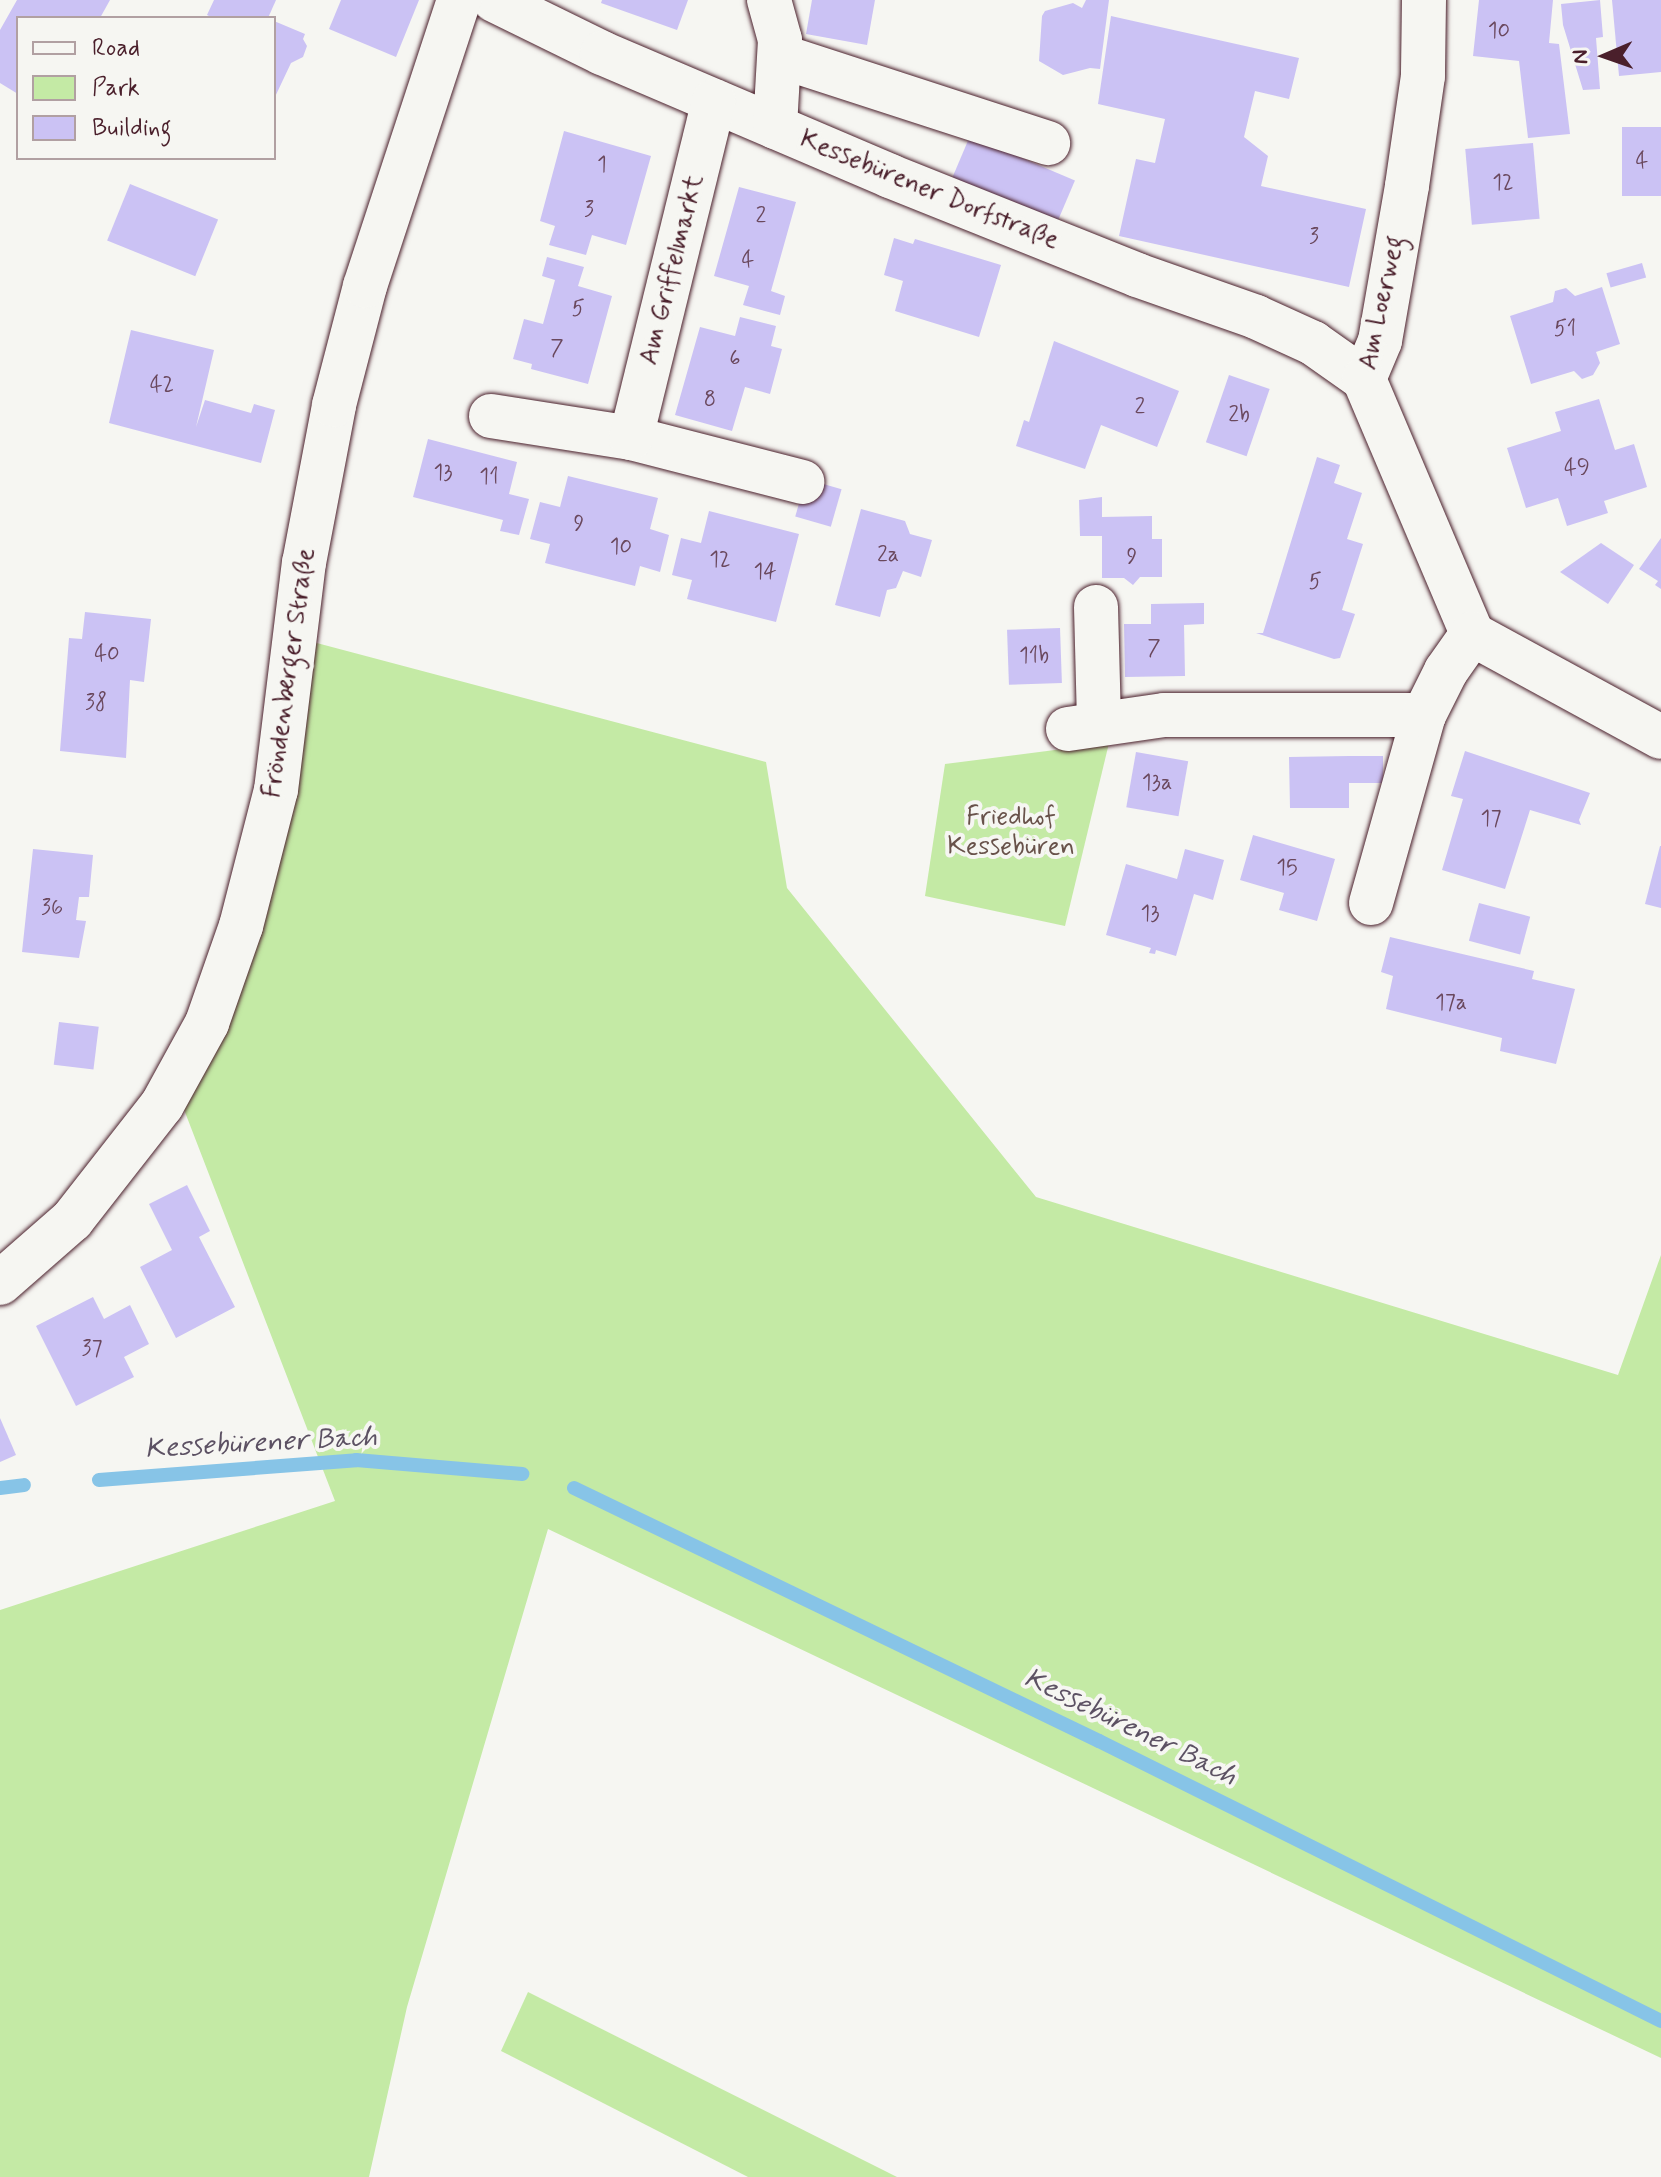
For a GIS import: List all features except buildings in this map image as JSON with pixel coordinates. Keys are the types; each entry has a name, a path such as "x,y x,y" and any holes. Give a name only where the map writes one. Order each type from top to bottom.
{"street":[{"name":"Fröndenberger Straße","path":"0,1283 72,1220 132,1148 166,1099 207,1023 236,940 276,790 304,563 334,405 369,272 459,0"},
{"name":"Kessebürener Dorfstraße","path":"494,0 714,101 1015,227 1256,317 1313,343 1364,379"},
{"path":"769,0 780,40 775,127"},
{"name":"Am Loerweg","path":"1424,0 1423,76 1407,186 1380,341 1364,379 1472,634"},
{"path":"780,56 1048,143"},
{"name":"Am Griffelmarkt","path":"631,438 714,101"},
{"path":"491,416 631,438 802,482"},
{"path":"1096,607 1084,725 1164,715 1424,715"},
{"path":"1371,903 1424,715 1446,671 1472,634 1661,737"}],"green space":[{"path":"313,642 766,762 787,888 1036,1197 1618,1375 1661,1255 1661,2058 548,1529 407,2007 369,2177 0,2177 0,1610 335,1501 183,1107"},
{"name":"Friedhof Kessebüren","path":"1109,743 1065,926 925,896 945,764"},
{"path":"528,1992 897,2177 748,2177 501,2051"}],"waterway":[{"name":"Kessebürener Bach","path":"99,1480 356,1460 522,1474"},
{"name":"Kessebürener Bach","path":"0,1488 24,1485"},
{"name":"Kessebürener Bach","path":"574,1488 1099,1741 1661,2021"}]}
